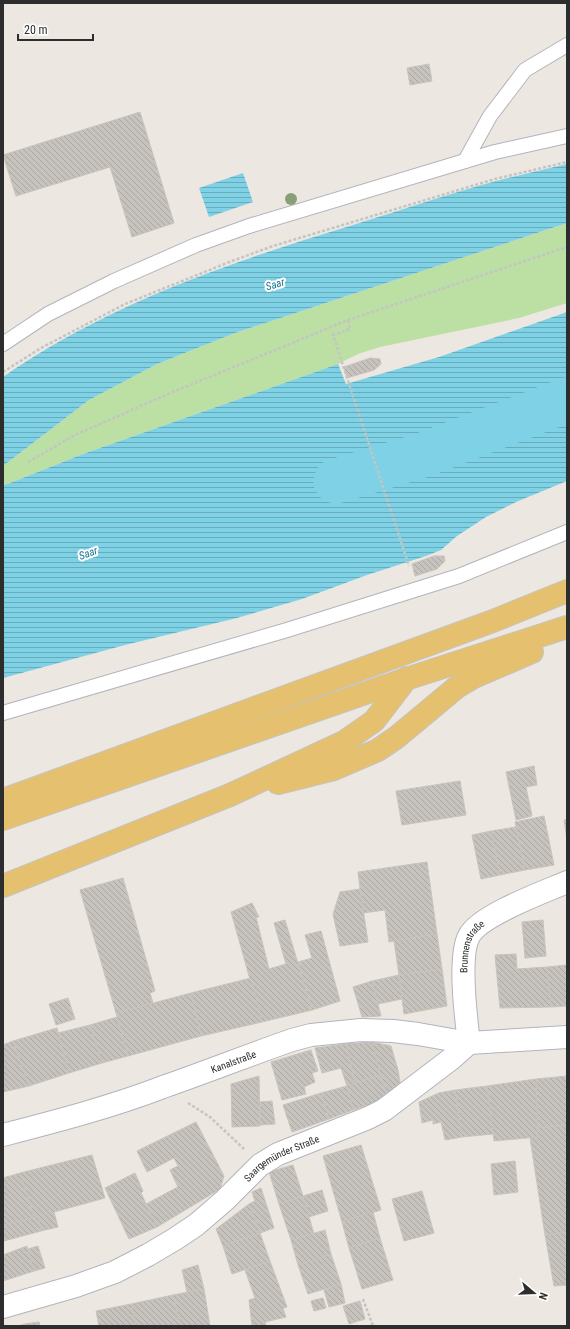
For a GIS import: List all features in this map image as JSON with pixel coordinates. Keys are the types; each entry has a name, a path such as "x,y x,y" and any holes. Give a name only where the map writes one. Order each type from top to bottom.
{"main road":[{"path":"3,800 493,621 567,591"},
{"path":"3,886 230,795 344,742 374,721 417,664 493,621"},
{"path":"3,819 406,679 566,628"},
{"path":"230,795 334,769 378,750 397,737 457,687 474,677 530,653 566,628"}],"street":[{"name":"Brunnenstraße","path":"469,1043 463,957 469,936 482,921 502,910 567,882"},
{"name":"Kanalstraße","path":"3,1135 83,1114 163,1088 292,1040 311,1035 361,1030 393,1031 469,1043"},
{"path":"469,1043 567,1037"},
{"name":"Saargemünder Straße","path":"3,1307 76,1286 109,1274 148,1255 196,1225 225,1200 260,1165 278,1154 368,1118 384,1110 451,1059 469,1043"}],"lane":[{"path":"465,161 490,116 525,70 567,45"},
{"path":"3,344 48,314 114,281 196,244 256,224 495,152 567,136"},
{"path":"3,713 287,630 459,576 567,532"}],"path":[{"path":"3,372 41,348 125,304 232,261 280,244 487,181 567,162"},
{"path":"28,462 75,435 168,394 348,320 567,247"},
{"path":"348,320 350,329 333,335 409,566"},
{"path":"163,1088 210,1117 260,1165"},
{"path":"363,1299 373,1326"}],"green space":[{"path":"567,223 567,303 519,318 380,347 358,354 338,364 83,454 5,485 3,484 3,466 89,400 157,364 235,333"}],"water":[{"path":"567,164 567,223 235,333 157,364 89,400 3,466 3,377 43,351 85,327 172,287 262,254 460,191"},
{"path":"243,173 253,202 209,217 199,188"},
{"path":"567,312 567,481 516,502 486,517 457,536 441,550 426,556 367,575 302,599 237,618 125,645 3,678 3,484 5,485 83,454 338,364 346,384 439,357","holes":["415,453 423,455 419,461 398,467 396,459"]}],"building":[{"path":"429,64 432,81 410,85 407,68"},
{"path":"140,112 174,223 132,237 110,167 16,196 3,155"},
{"path":"370,358 380,359 381,364 374,370 347,378 344,367"},
{"path":"434,556 444,556 445,561 437,569 415,576 412,564"},
{"path":"534,766 537,785 526,787 532,816 516,820 506,772"},
{"path":"460,781 466,815 402,825 396,791"},
{"path":"544,816 554,865 525,870 515,822"},
{"path":"567,819 567,840 564,820"},
{"path":"516,827 525,870 500,875 491,831"},
{"path":"491,831 500,875 481,879 472,835"},
{"path":"427,862 437,934 389,942 385,910 363,913 358,872"},
{"path":"123,878 155,991 150,993 153,1003 116,1013 80,890"},
{"path":"360,889 368,942 340,946 333,914 340,892"},
{"path":"252,903 259,917 256,917 269,969 286,964 274,923 285,920 312,1010 262,1022 231,912"},
{"path":"543,920 546,956 525,958 522,922"},
{"path":"321,931 340,1001 312,1010 298,962 312,958 305,935"},
{"path":"437,934 442,969 399,975 394,941"},
{"path":"516,954 517,969 547,967 551,1007 500,1008 495,955"},
{"path":"567,965 567,1006 551,1007 547,967"},
{"path":"442,969 447,1006 404,1014 399,975"},
{"path":"399,975 402,999 378,1004 372,981"},
{"path":"251,978 262,1022 201,1036 191,993"},
{"path":"372,981 381,1016 362,1017 353,987"},
{"path":"191,993 201,1036 128,1056 116,1013"},
{"path":"68,998 75,1019 56,1025 49,1004"},
{"path":"117,1017 128,1056 102,1063 90,1025"},
{"path":"90,1025 102,1063 69,1073 58,1033"},
{"path":"57,1028 69,1073 29,1086 13,1041"},
{"path":"13,1041 29,1086 3,1092 3,1045"},
{"path":"372,1042 381,1075 355,1083 346,1044"},
{"path":"372,1042 391,1046 398,1070 400,1082 387,1098"},
{"path":"346,1044 355,1083 347,1086 341,1068 322,1073 315,1048"},
{"path":"311,1050 318,1071 312,1073 315,1082 304,1087 306,1094 282,1100 271,1062"},
{"path":"381,1075 387,1098 353,1110 347,1086"},
{"path":"259,1076 260,1126 232,1127 231,1084"},
{"path":"567,1076 567,1125 537,1128 536,1079"},
{"path":"536,1079 538,1137 494,1141 487,1086"},
{"path":"347,1086 353,1110 329,1119 321,1093"},
{"path":"487,1086 493,1134 462,1137 455,1090"},
{"path":"455,1090 462,1137 445,1140 441,1122 433,1124 433,1120 422,1123 419,1102 439,1093"},
{"path":"321,1093 329,1119 292,1132 283,1105"},
{"path":"272,1101 275,1124 260,1125 260,1102"},
{"path":"196,1122 224,1176 220,1189 157,1227 146,1204 178,1187 170,1170 178,1166 174,1158 147,1172 137,1151"},
{"path":"567,1125 567,1232 545,1235 530,1138 538,1137 537,1128"},
{"path":"361,1145 381,1210 342,1222 323,1156"},
{"path":"92,1155 105,1198 54,1212 58,1227 41,1231 38,1217 34,1218 20,1173"},
{"path":"515,1161 518,1192 494,1195 491,1164"},
{"path":"293,1165 303,1196 279,1204 269,1172"},
{"path":"20,1173 34,1218 3,1225 3,1178"},
{"path":"135,1173 143,1191 141,1193 157,1227 129,1239 105,1188"},
{"path":"261,1188 274,1228 260,1233 249,1204 255,1201 252,1192"},
{"path":"322,1190 328,1211 309,1217 303,1196"},
{"path":"422,1191 434,1233 404,1241 392,1199"},
{"path":"303,1196 314,1234 291,1240 279,1204"},
{"path":"249,1204 260,1233 223,1246 216,1229"},
{"path":"373,1212 380,1238 349,1248 342,1222"},
{"path":"38,1217 41,1231 4,1241 3,1225"},
{"path":"325,1230 331,1254 298,1265 291,1240"},
{"path":"567,1232 567,1285 554,1286 545,1235"},
{"path":"260,1233 270,1261 232,1274 223,1246"},
{"path":"380,1238 393,1280 362,1289 349,1248"},
{"path":"27,1246 34,1271 3,1281 3,1255"},
{"path":"38,1246 45,1268 34,1271 28,1249"},
{"path":"331,1254 341,1284 308,1294 298,1265"},
{"path":"270,1261 287,1307 283,1308 286,1317 265,1322 266,1326 252,1326 249,1300 255,1298 245,1270"},
{"path":"198,1265 204,1289 187,1292 182,1270"},
{"path":"341,1284 345,1303 329,1307 324,1290"},
{"path":"204,1289 210,1326 180,1326 173,1295"},
{"path":"173,1295 180,1326 136,1326 131,1304"},
{"path":"323,1298 326,1308 314,1311 311,1301"},
{"path":"360,1301 365,1319 349,1324 343,1306"},
{"path":"131,1304 136,1326 99,1326 96,1311"},
{"path":"39,1322 40,1326 18,1326 25,1324"}],"waterway":[{"name":"Saar","path":"336,481 423,455 567,400"}]}
